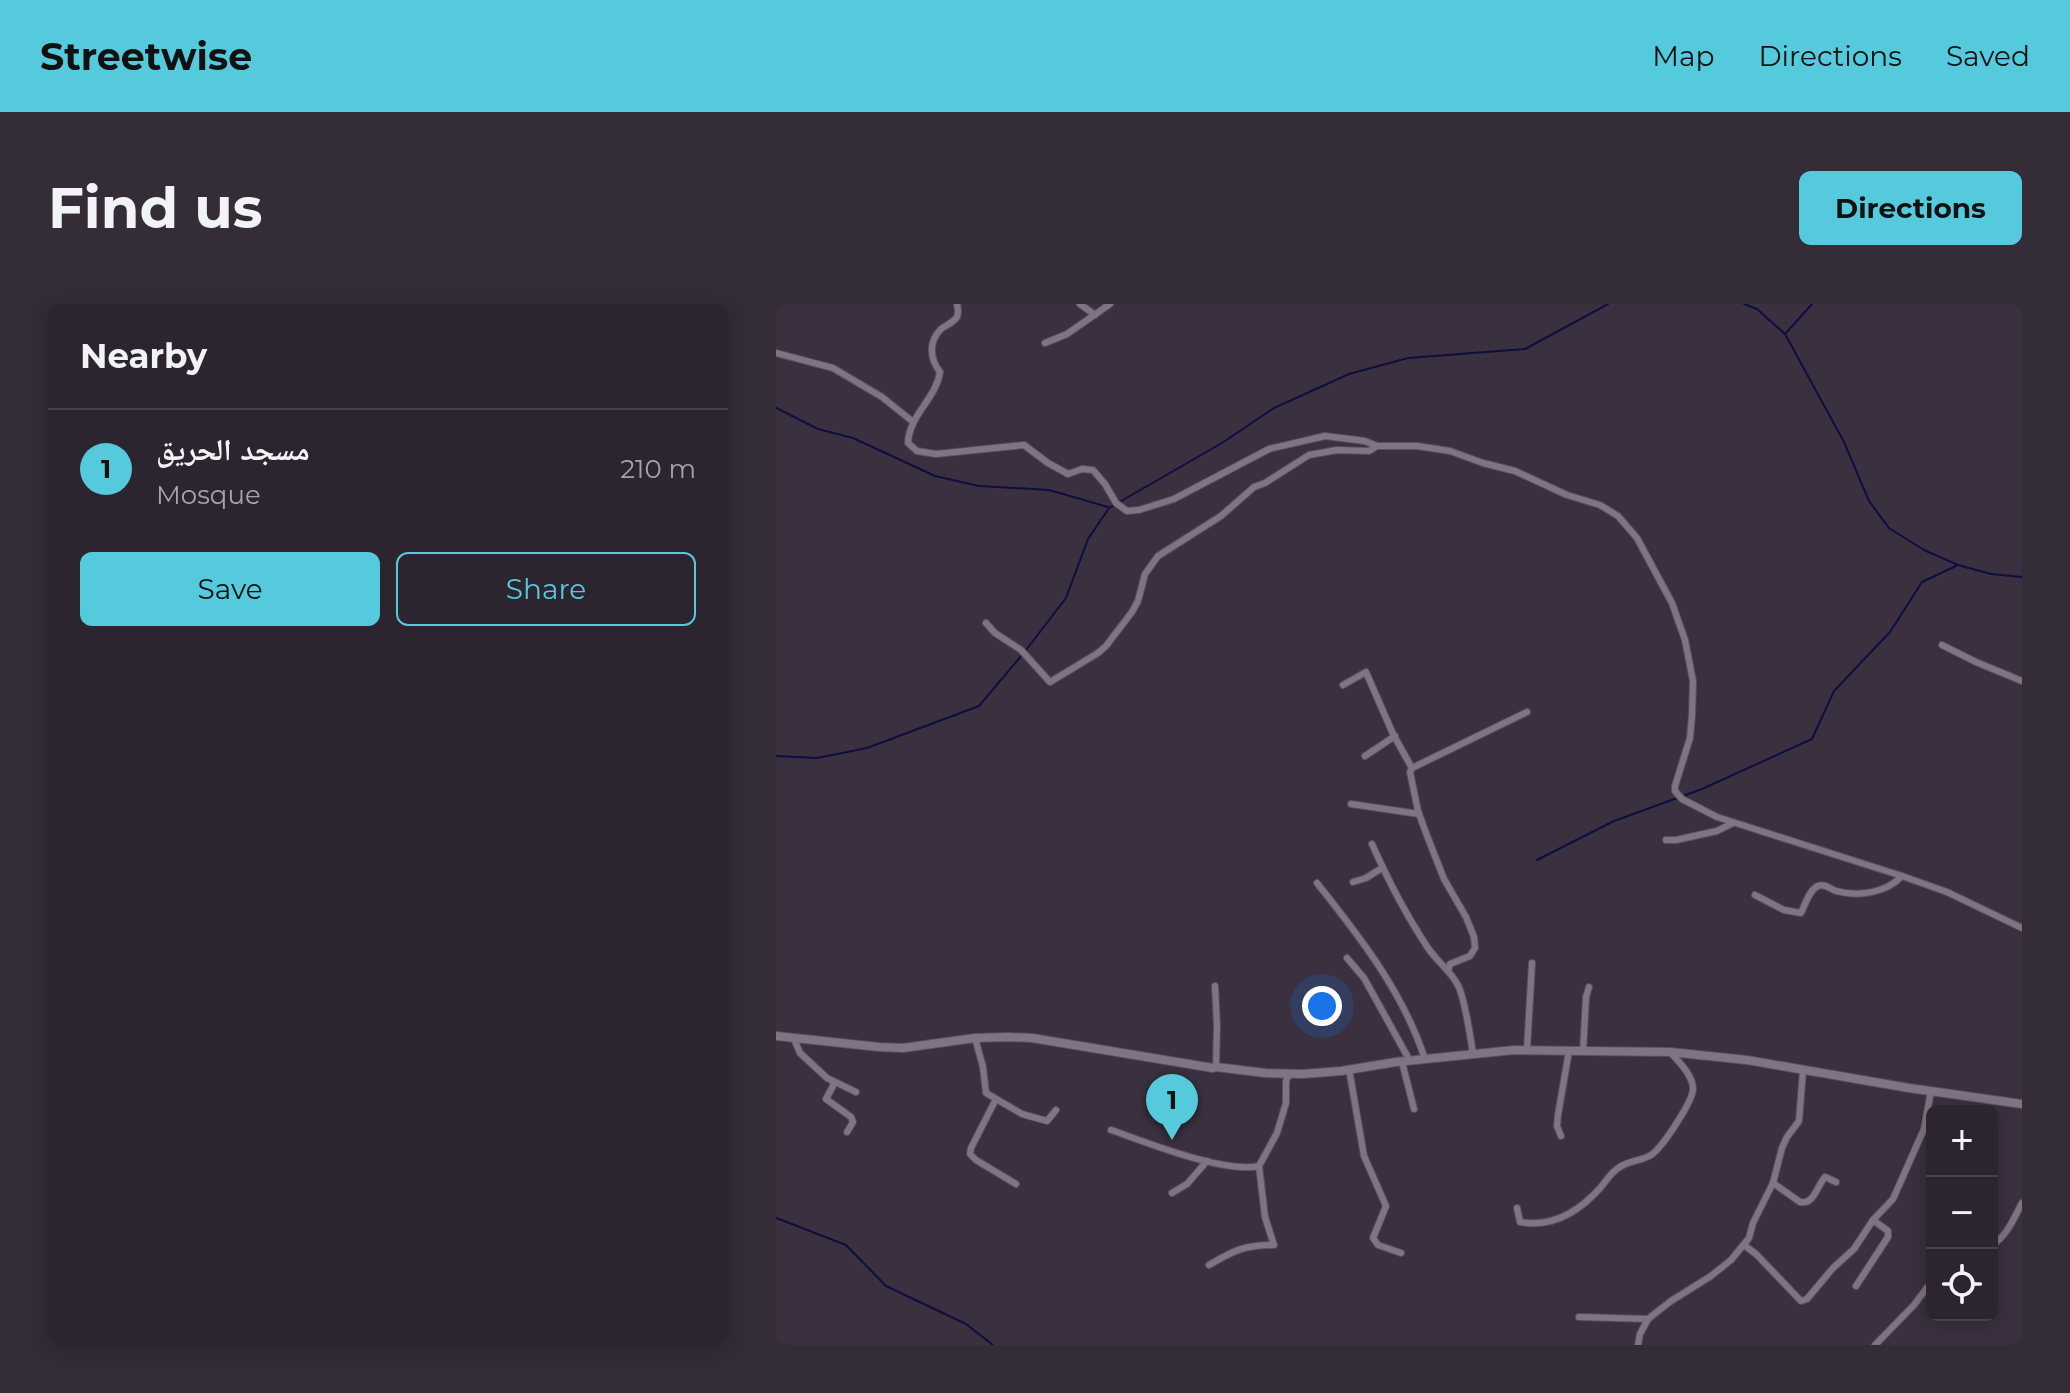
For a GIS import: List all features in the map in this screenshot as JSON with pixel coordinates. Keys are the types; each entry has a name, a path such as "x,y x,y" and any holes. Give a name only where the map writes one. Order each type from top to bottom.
{"street":[{"path":"957,304 955,321 937,334 931,351 940,372 939,381 912,421 908,443 917,451 936,454 1024,445 1068,474 1082,469 1093,470 1116,503 1127,511 1174,499 1269,449 1325,436 1365,441 1377,446 1417,446 1450,451 1515,471 1567,495 1600,505 1618,516 1637,538 1672,603 1683,631 1691,666 1693,696 1691,729 1675,786 1682,799 1733,823 1947,892 2022,928"},
{"path":"1080,304 1095,315"},
{"path":"1045,343 1067,334 1110,304"},
{"path":"776,353 833,368 882,397 912,421"},
{"path":"986,623 995,633 1021,650 1050,682 1106,646 1132,612 1145,574 1158,556 1221,516 1254,487 1309,455 1337,450 1369,451 1377,446"},
{"path":"1942,645 2022,681"},
{"path":"1343,685 1366,672 1412,768 1410,772 1419,814 1439,867 1466,917 1475,942 1470,956 1450,964 1448,971"},
{"path":"1412,768 1527,712"},
{"path":"1365,756 1395,736"},
{"path":"1351,804 1419,814"},
{"path":"1666,840 1717,831 1733,823"},
{"path":"1372,844 1382,868 1423,940 1461,993 1473,1054"},
{"path":"1353,882 1382,868"},
{"path":"1755,895 1784,910 1801,913 1818,886 1824,885 1837,891 1873,893 1887,888 1902,876"},
{"path":"1317,883 1372,954 1409,1018 1425,1059"},
{"path":"1347,958 1364,978 1406,1062 1414,1109"},
{"path":"1527,1050 1532,963"},
{"path":"1215,986 1216,1067"},
{"path":"1583,1052 1589,987"},
{"path":"776,1036 903,1048 975,1038 1032,1038 1213,1068 1289,1074 1527,1050 1670,1052 1747,1060 2022,1104"},
{"path":"975,1038 986,1093 1022,1114 1047,1121 1056,1110"},
{"path":"794,1039 800,1053 833,1082 856,1092"},
{"path":"1561,1136 1557,1126 1569,1051"},
{"path":"1517,1208 1520,1222 1541,1224 1561,1219 1590,1198 1622,1165 1653,1154 1692,1097 1690,1076 1670,1052"},
{"path":"1349,1069 1364,1156 1386,1206 1373,1238 1378,1245 1401,1253"},
{"path":"1640,1345 1640,1334 1648,1319 1731,1260 1749,1238 1773,1183 1782,1148 1799,1121 1803,1070"},
{"path":"1209,1265 1238,1248 1274,1245 1265,1217 1259,1166 1277,1133 1286,1103 1289,1074"},
{"path":"833,1082 826,1099 851,1117 853,1122 847,1132"},
{"path":"1744,1245 1801,1301 1807,1299 1854,1249 1873,1220 1893,1199 1924,1129 1931,1091"},
{"path":"996,1099 970,1154 1016,1184"},
{"path":"1111,1130 1207,1161 1259,1166"},
{"path":"1172,1193 1187,1184 1207,1161"},
{"path":"1773,1183 1805,1203 1810,1201 1825,1177 1836,1182"},
{"path":"1998,1241 2022,1203"},
{"path":"1856,1286 1888,1237 1888,1231 1873,1220"},
{"path":"1875,1345 1926,1289"},
{"path":"1579,1317 1648,1319"}],"waterway":[{"path":"1026,650 1066,598 1088,539 1109,508 1222,443 1274,408 1349,374 1408,358 1525,349 1608,304"},
{"path":"1744,304 1757,309 1785,334 1844,442 1869,501 1889,528 1924,550 1958,565 1991,574 2022,577"},
{"path":"1786,333 1812,304"},
{"path":"776,408 818,429 853,438 935,476 979,486 1049,490 1108,507"},
{"path":"1537,860 1614,821 1702,789 1812,739 1834,691 1890,632 1922,582 1958,565"},
{"path":"776,756 817,758 867,748 979,706 1022,655"},
{"path":"776,1218 846,1245 886,1286 966,1324 993,1345"}],"place":[{"name":"مسجد الحريق","path":"1172,1140"}]}
